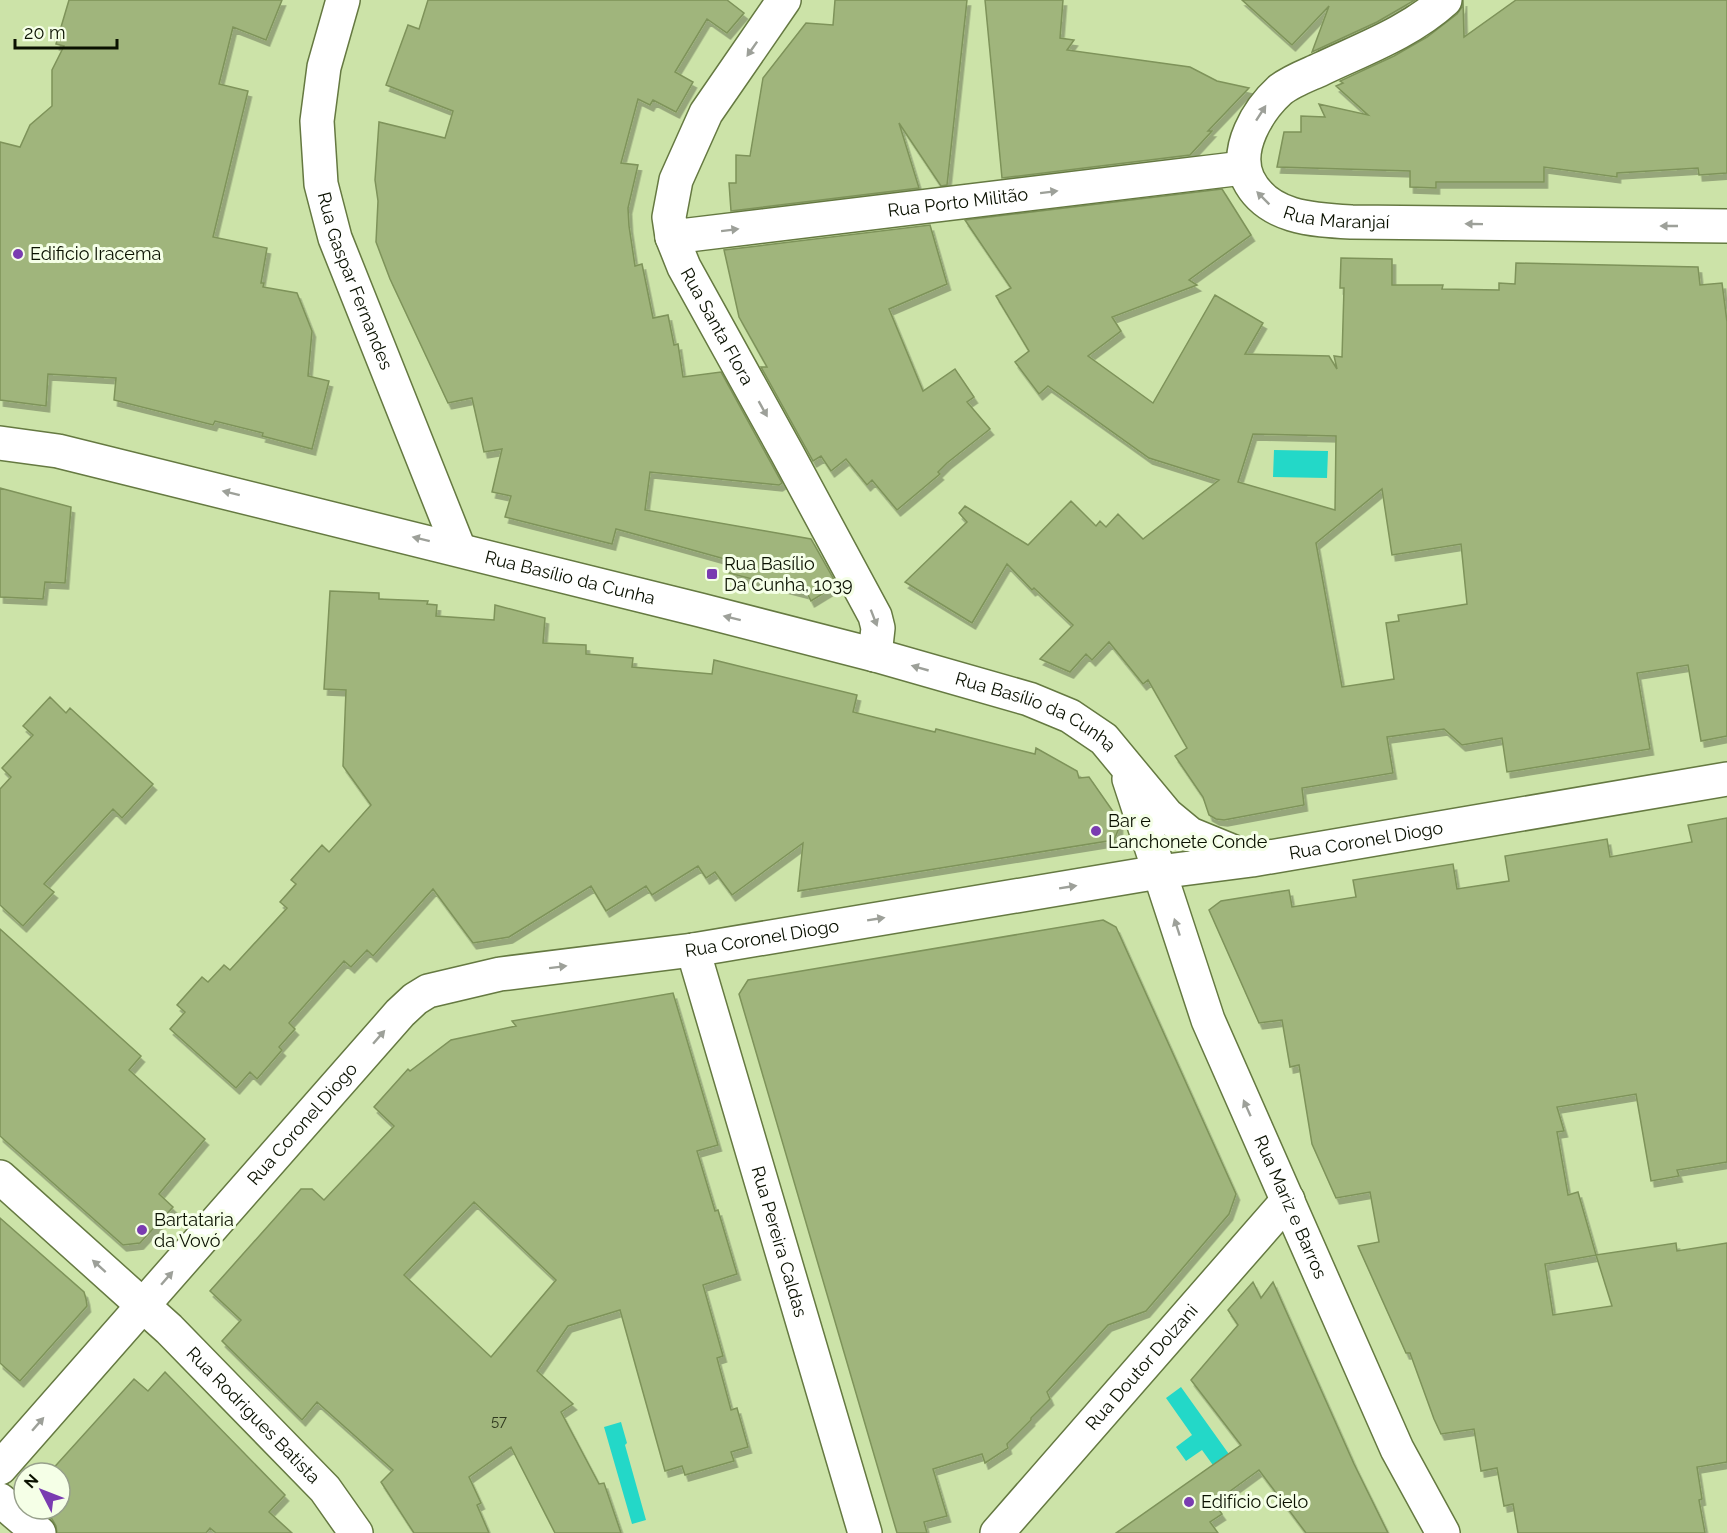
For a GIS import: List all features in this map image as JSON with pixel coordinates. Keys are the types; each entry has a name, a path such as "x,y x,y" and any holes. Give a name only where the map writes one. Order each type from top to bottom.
{"street":[{"name":"Rua Gaspar Fernandes","path":"343,0 324,67 317,121 321,184 335,238 459,549"},
{"name":"Rua Santa Flora","path":"784,0 706,113 676,180 669,217 672,237 684,267 874,616 878,628 875,655"},
{"path":"1243,168 1245,151 1252,129 1264,108 1282,88 1417,22 1445,0"},
{"name":"Rua Porto Militão","path":"672,237 1243,168"},
{"name":"Rua Maranjaí","path":"1243,168 1252,187 1268,204 1281,211 1314,220 1727,226"},
{"name":"Rua Basílio da Cunha","path":"0,443 58,451 459,549 875,655 1029,699 1070,716 1104,739 1167,815 1190,834 1252,860"},
{"name":"Rua Basílio da Cunha","path":"1123,760 1159,872"},
{"name":"Rua Coronel Diogo","path":"0,1468 415,999 428,991 500,974 693,950 1159,872 1252,860 1727,779"},
{"name":"Rua Mariz e Barros","path":"1159,872 1208,1020 1397,1449 1443,1533"},
{"name":"Rua Pereira Caldas","path":"693,950 865,1533"},
{"name":"Rua Rodrigues Batista","path":"0,1177 170,1329 325,1489 356,1533"},
{"name":"Rua Doutor Dolzani","path":"997,1533 1288,1200"},
{"path":"0,1500 39,1533"}],"water":[{"path":"1274,450 1328,451 1327,478 1273,477"},
{"path":"1181,1387 1231,1457 1215,1468 1202,1450 1186,1461 1176,1447 1192,1435 1166,1398"},
{"path":"621,1422 627,1443 625,1445 646,1520 632,1524 604,1427"}],"building":[{"path":"69,0 282,0 266,40 233,27 219,84 248,91 213,237 267,248 261,283 264,283 263,287 297,293 312,331 308,376 329,381 312,449 215,421 213,425 114,400 116,378 48,374 46,406 0,400 0,142 20,147 30,125 52,106 52,70 64,46 56,44"},
{"path":"428,0 727,0 744,13 727,33 707,19 675,72 693,82 676,112 653,100 650,105 638,99 621,163 638,165 628,208 629,226 635,266 642,264 653,318 668,315 674,345 678,344 683,377 721,372 782,483 779,485 650,472 645,510 811,539 837,585 811,601 807,593 729,573 732,561 671,544 616,529 612,544 505,517 511,496 492,492 502,449 484,452 472,398 448,403 390,279 376,242 378,201 375,180 379,122 445,138 453,111 386,85 408,25 419,29"},
{"path":"835,0 967,0 947,185 941,186 899,123 919,188 731,211 729,183 736,183 736,155 750,156 763,78 806,23 833,25"},
{"path":"985,0 1063,0 1060,38 1074,40 1067,50 1190,67 1217,81 1249,88 1208,131 1212,131 1190,155 1002,178"},
{"path":"1242,0 1415,0 1377,22 1312,52 1329,6 1292,45"},
{"path":"1463,0 1464,37 1516,0 1727,0 1727,173 1699,175 1698,168 1617,173 1617,177 1544,167 1544,182 1436,182 1436,188 1410,187 1410,171 1277,167 1284,132 1301,132 1301,116 1325,117 1319,104 1368,115 1336,86 1343,83 1340,81 1394,56 1427,37 1457,14 1462,7"},
{"path":"1222,189 1251,235 1189,280 1197,285 1112,317 1121,331 1088,356 1153,403 1215,295 1263,323 1245,354 1329,356 1337,369 1334,356 1342,357 1344,288 1340,288 1341,258 1392,259 1392,285 1443,285 1442,289 1499,290 1499,283 1515,284 1516,263 1698,267 1700,285 1722,283 1727,322 1727,736 1701,741 1688,665 1637,673 1650,749 1507,772 1502,738 1462,745 1444,729 1387,737 1393,773 1302,788 1304,805 1224,820 1209,815 1203,797 1175,756 1187,748 1148,680 1143,684 1109,642 1092,660 1086,654 1070,672 1040,659 1073,625 1034,588 1032,590 1007,564 972,623 905,582 967,522 959,513 965,506 1028,545 1071,501 1096,526 1100,521 1106,527 1118,514 1143,539 1219,480 1149,458 1048,386 1039,394 1015,362 1029,351 996,296 1011,288 965,220","holes":["1253,434 1336,436 1335,510 1238,482","1382,489 1392,555 1461,544 1467,604 1398,615 1399,621 1386,623 1394,679 1342,687 1316,543"]},
{"path":"930,225 947,284 889,309 923,391 955,369 974,397 967,402 990,429 947,463 938,472 940,474 897,510 872,480 867,485 846,459 831,471 821,456 813,461 761,367 767,367 739,317 724,250"},
{"path":"0,488 71,507 65,583 45,582 43,599 0,597"},
{"path":"330,591 379,593 379,599 428,601 427,604 437,605 436,616 494,620 495,605 545,618 543,643 586,645 586,654 633,658 632,667 712,674 714,660 857,695 853,712 935,732 936,729 1035,754 1036,748 1077,771 1079,778 1089,777 1119,820 1119,828 1114,840 798,891 803,843 732,895 715,872 706,878 698,866 652,895 646,886 606,911 591,886 509,937 473,943 433,889 373,956 367,950 351,967 344,961 289,1023 295,1029 279,1047 282,1050 257,1079 250,1072 236,1088 170,1029 185,1012 177,1005 202,977 208,982 224,965 230,970 287,908 280,902 296,884 291,880 322,845 329,852 371,805 343,766 346,690 324,689"},
{"path":"50,697 66,713 70,708 153,784 122,818 113,809 64,862 44,884 54,892 23,926 0,905 0,789 11,777 2,768 33,735 23,726"},
{"path":"1727,818 1727,1162 1677,1170 1679,1176 1651,1181 1636,1094 1557,1107 1564,1131 1557,1132 1568,1195 1578,1192 1596,1255 1676,1243 1677,1251 1727,1243 1727,1462 1697,1467 1702,1499 1699,1500 1705,1533 1518,1533 1513,1504 1504,1506 1497,1468 1481,1471 1474,1429 1441,1434 1410,1353 1406,1353 1358,1246 1379,1242 1370,1192 1336,1198 1312,1144 1299,1065 1290,1067 1282,1020 1259,1023 1209,910 1221,901 1289,890 1292,907 1356,897 1353,880 1453,864 1457,889 1509,881 1505,856 1607,839 1610,857 1692,842 1688,825","holes":["1596,1255 1612,1306 1553,1315 1545,1264"]},
{"path":"1103,920 1116,927 1236,1194 1229,1214 1146,1311 1108,1325 1047,1392 1050,1399 1007,1444 1008,1448 985,1463 982,1454 933,1469 947,1516 924,1522 927,1533 897,1533 739,994 748,980"},
{"path":"0,929 141,1056 129,1070 205,1139 159,1194 173,1207 140,1243 123,1245 0,1136"},
{"path":"673,993 718,1145 697,1151 737,1274 703,1285 723,1356 717,1358 731,1410 737,1408 748,1447 731,1452 734,1461 685,1475 682,1466 665,1471 620,1310 568,1326 537,1371 573,1404 561,1412 599,1484 604,1483 621,1533 555,1533 511,1447 469,1477 481,1503 477,1505 489,1533 414,1533 381,1482 393,1470 317,1402 302,1420 222,1341 241,1320 210,1291 301,1189 312,1189 324,1200 394,1126 374,1107 408,1069 410,1071 451,1040 516,1026 512,1021","holes":["474,1202 556,1280 491,1357 404,1275"]},
{"path":"0,1218 84,1292 87,1306 20,1381 0,1363"},
{"path":"1253,1282 1261,1298 1273,1282 1354,1464 1388,1533 1306,1533 1259,1470 1214,1503 1222,1514 1210,1522 1218,1533 1116,1533 1241,1445 1191,1380 1238,1325 1228,1310"},
{"path":"165,1372 285,1495 269,1512 292,1533 216,1533 210,1528 206,1533 57,1533 53,1521 72,1521 72,1461 60,1461 134,1379 148,1391"}],"place":[{"name":"Edificio Iracema","path":"18,254"},
{"name":"Rua Basílio Da Cunha, 1039","path":"712,574"},
{"name":"Bar e Lanchonete Conde","path":"1096,831"},
{"name":"Bartataria da Vovó","path":"142,1230"},
{"name":"Edifício Cielo","path":"1189,1502"}]}
